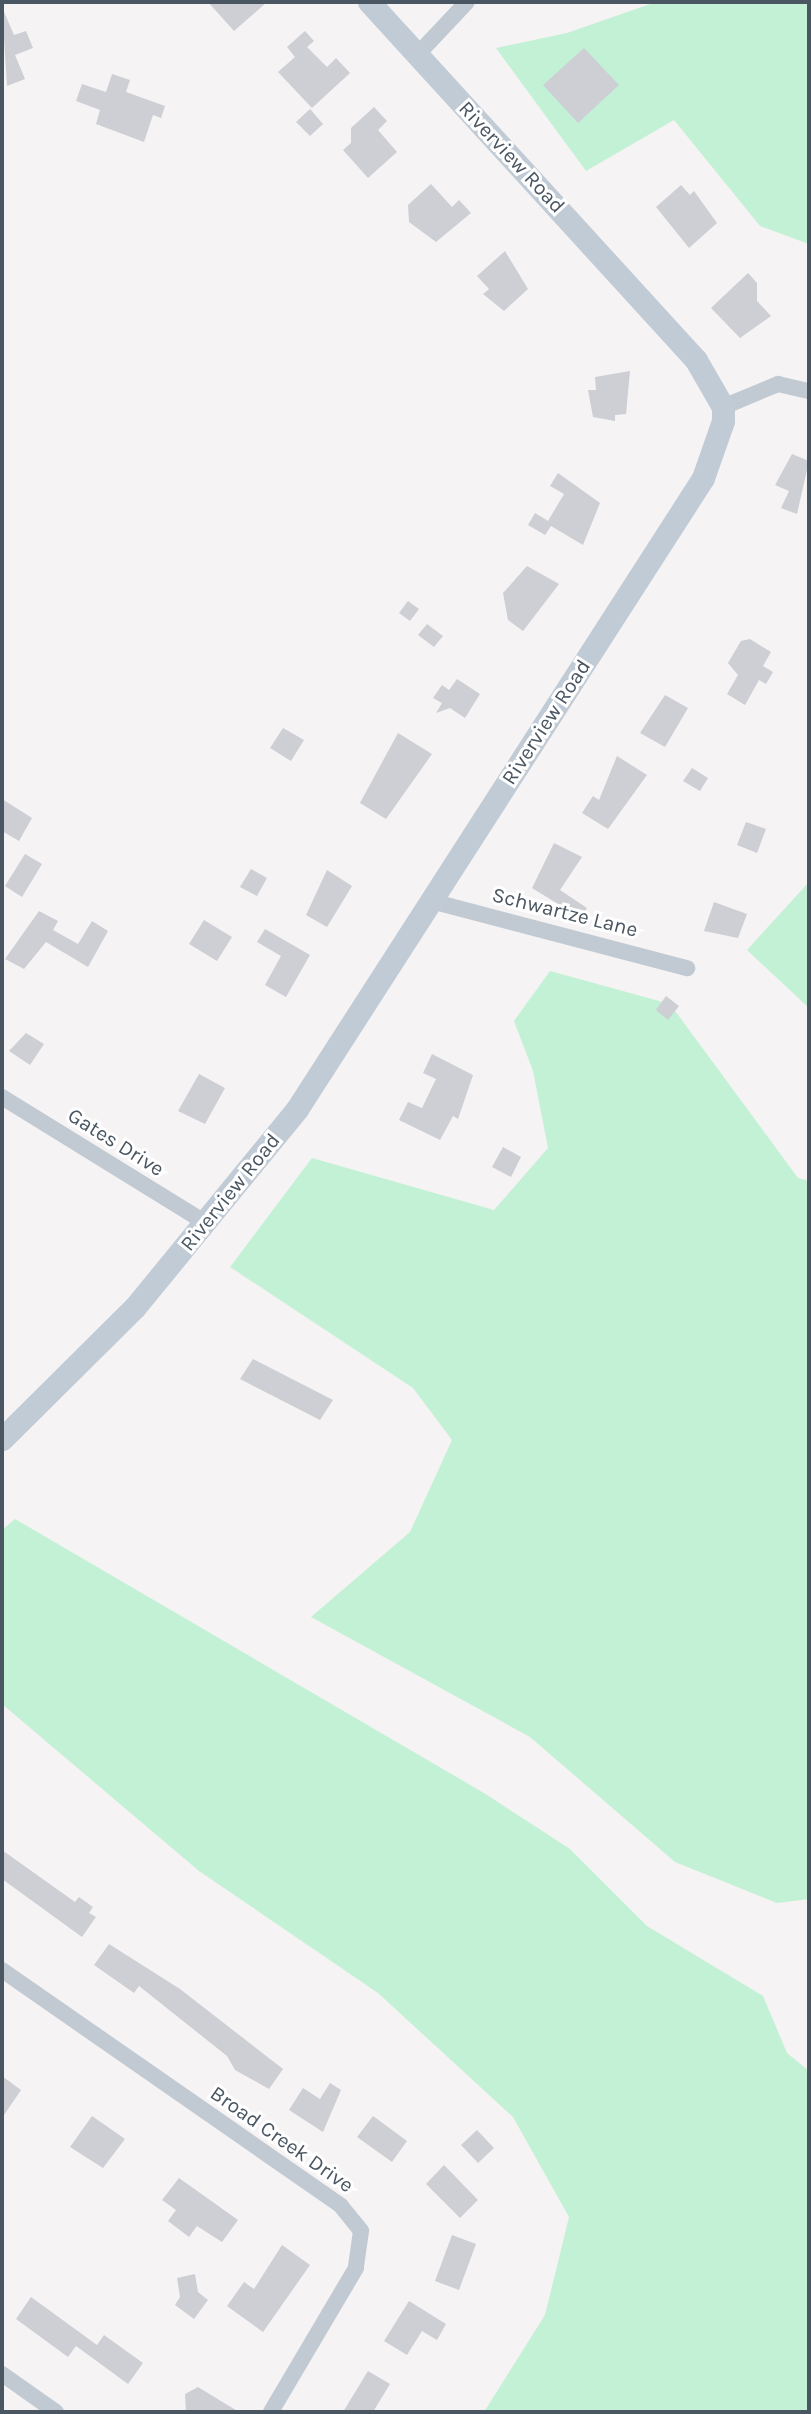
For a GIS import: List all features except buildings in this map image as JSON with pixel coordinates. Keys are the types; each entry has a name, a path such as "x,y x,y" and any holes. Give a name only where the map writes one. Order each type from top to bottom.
{"street":[{"name":"Riverview Road","path":"2,1439 115,1328 208,1224 323,1072 703,478 723,407 696,360 369,2"},
{"path":"418,54 467,2"},
{"path":"723,407 778,384 809,391"},
{"name":"Schwartze Lane","path":"431,901 687,968"},
{"name":"Gates Drive","path":"2,1097 208,1224"},
{"name":"Broad Creek Drive","path":"2,1971 341,2206 361,2231 356,2268 271,2412"},
{"path":"2,2374 56,2412"}],"green space":[{"path":"656,2 809,2 809,244 760,226 674,120 586,171 496,48 567,33"},
{"path":"809,882 809,1008 747,950"},
{"path":"550,971 670,1004 798,1178 809,1181 809,1899 777,1903 675,1862 530,1737 311,1617 410,1532 452,1440 413,1388 230,1267 312,1158 494,1210 548,1148 533,1071 514,1021"},
{"path":"15,1519 484,1793 570,1849 647,1926 763,1996 787,2053 809,2071 809,2412 484,2412 545,2315 569,2217 513,2117 378,1993 199,1871 2,1704 2,1530"}]}
